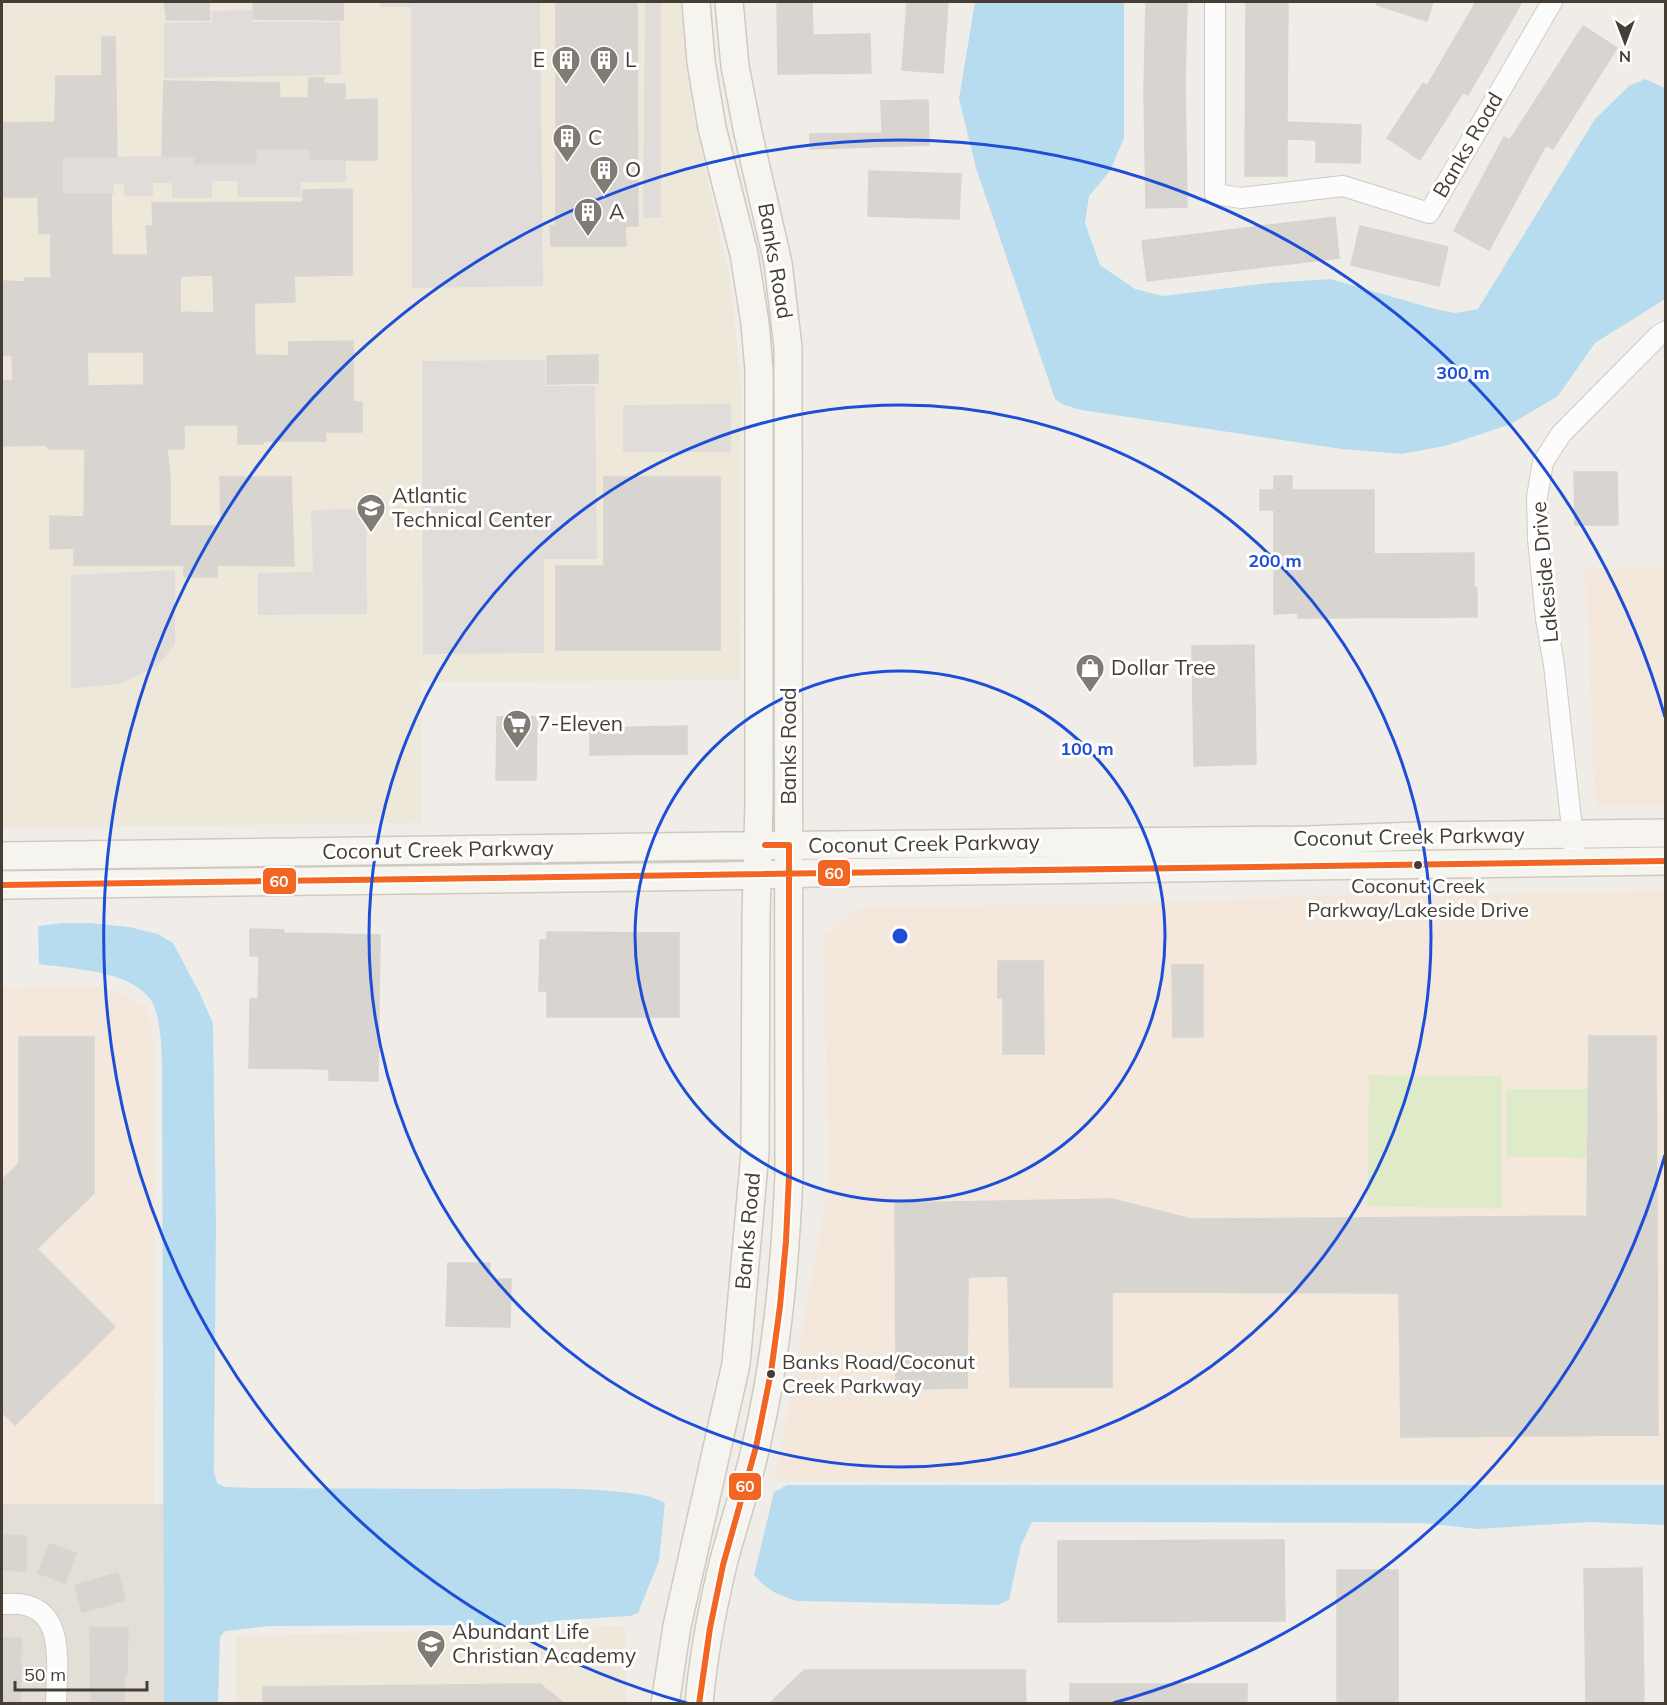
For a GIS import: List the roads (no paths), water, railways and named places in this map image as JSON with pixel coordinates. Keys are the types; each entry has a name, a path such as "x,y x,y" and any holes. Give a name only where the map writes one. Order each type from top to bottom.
{"street":[{"name":"Banks Road","path":"665,1704 677,1626 736,1364 755,1152 759,370 755,323 744,254 712,128 701,62 696,2"},
{"name":"Banks Road","path":"699,1704 710,1628 723,1564 756,1447 771,1372 781,1295 789,1175 789,413 787,338 778,263 735,66 729,2"},
{"name":"Banks Road","path":"1215,2 1215,194 1241,198 1343,186 1429,213 1552,2"},
{"name":"Lakeside Drive","path":"1575,862 1538,539 1537,497 1543,462 1561,434 1665,331"},
{"name":"Coconut Creek Parkway","path":"2,856 1307,840 1418,836 1665,833"},
{"name":"Coconut Creek Parkway","path":"2,885 1665,861"},
{"path":"2,1604 26,1605 45,1614 57,1639 56,1704"}],"water":[{"path":"975,2 1124,2 1124,138 1110,171 1089,196 1085,223 1100,265 1135,289 1163,296 1269,283 1331,279 1455,313 1478,309 1595,119 1629,86 1645,79 1665,88 1665,299 1595,343 1558,396 1511,424 1445,446 1402,454 1342,449 1081,410 1064,405 1055,399 976,168 959,99"},
{"path":"63,923 129,927 158,934 173,943 213,1023 216,1223 214,1472 217,1483 225,1487 257,1488 575,1489 604,1490 651,1497 665,1503 659,1561 638,1613 630,1616 563,1620 530,1625 271,1626 225,1631 220,1637 218,1703 164,1703 162,1059 160,1029 151,1000 142,990 129,982 100,973 39,964 38,926"},
{"path":"787,1485 1665,1485 1666,1525 1588,1522 1478,1529 1422,1523 1032,1522 1021,1545 1009,1600 998,1605 797,1601 774,1592 754,1575 774,1492"}],"place":[{"name":"E","path":"566,86"},
{"name":"L","path":"604,86"},
{"name":"C","path":"567,164"},
{"name":"O","path":"604,196"},
{"name":"A","path":"588,238"},
{"name":"Atlantic Technical Center","path":"371,534"},
{"name":"Dollar Tree","path":"1090,694"},
{"name":"7-Eleven","path":"517,750"},
{"name":"Coconut Creek Parkway/Lakeside Drive","path":"1418,865"},
{"name":"Banks Road/Coconut Creek Parkway","path":"771,1374"},
{"name":"Abundant Life Christian Academy","path":"431,1670"}]}
